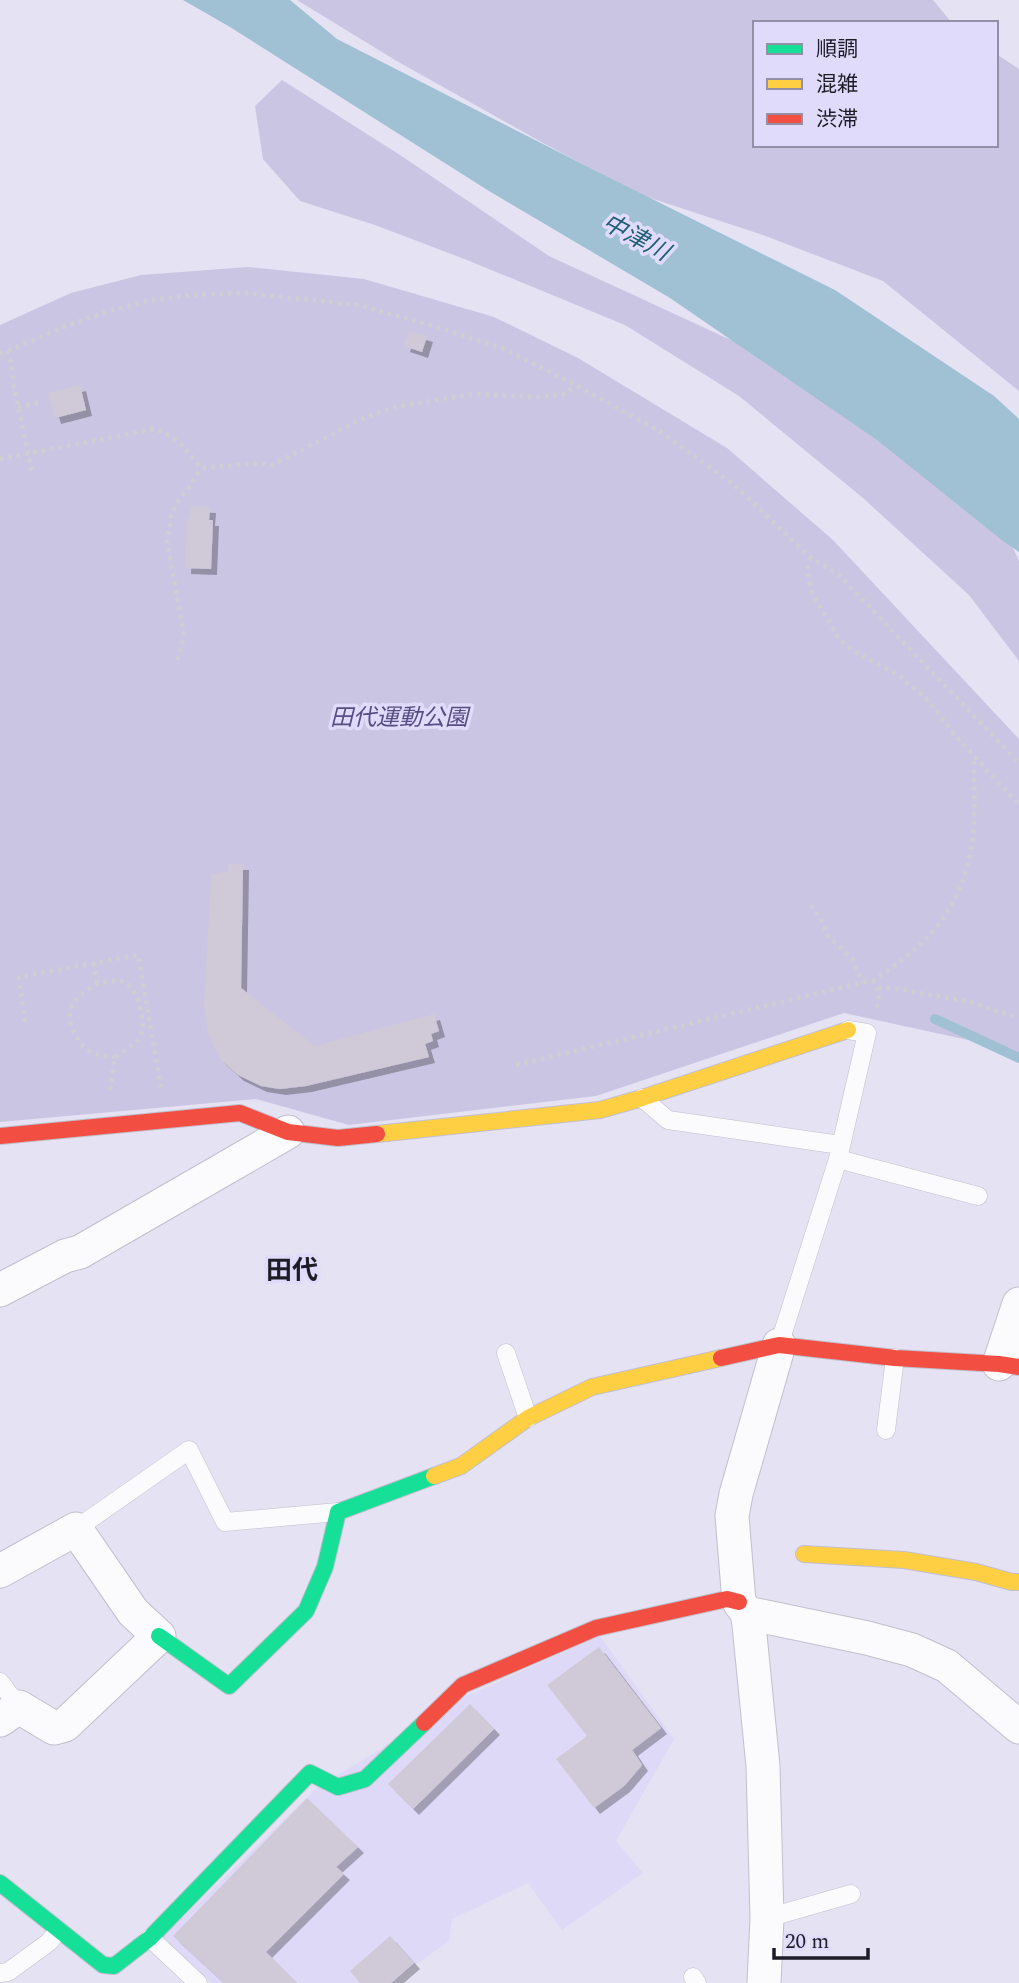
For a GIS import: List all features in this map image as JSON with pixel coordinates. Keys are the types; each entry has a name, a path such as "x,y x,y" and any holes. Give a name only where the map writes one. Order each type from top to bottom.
{"street":[{"path":"0,1136 240,1113 288,1132 338,1138 600,1110 848,1030"},
{"path":"0,1290 65,1256 80,1252 288,1132"},
{"path":"0,1571 76,1529 133,1612 159,1636 229,1686 306,1611 324,1567 338,1512 461,1466 528,1418 592,1387 779,1345 895,1359 1009,1365 1019,1304"},
{"path":"764,1983 767,1918 764,1766 732,1516 779,1345"},
{"path":"804,1554 904,1560 1019,1582"},
{"path":"0,1883 103,1965 114,1966 150,1938 310,1773 338,1787 365,1779 463,1685 596,1628 727,1599 743,1607 912,1650 947,1666 1019,1727"},
{"path":"6,1703 54,1728 65,1726 159,1636"}],"lane":[{"path":"779,1345 839,1152 867,1033 848,1030"},
{"path":"642,1098 668,1121 839,1152 978,1196"},
{"path":"506,1353 528,1418"},
{"path":"886,1430 895,1359"},
{"path":"76,1529 189,1450 225,1522 338,1512"},
{"path":"767,1918 851,1894"},
{"path":"0,1973 8,1972 49,1942 58,1931"},
{"path":"150,1938 198,1983"}],"path":[{"path":"0,354 96,315 150,300 244,293 358,305 504,349 656,429 732,483 810,557 839,575 1019,763"},
{"path":"7,351 12,364 13,382 33,476"},
{"path":"201,468 261,463 272,465 366,417 395,407 473,394 539,397 566,394 574,384"},
{"path":"18,407 42,402"},
{"path":"0,459 155,429 170,435 185,447 201,468"},
{"path":"178,660 184,635 167,542 171,516 178,499 189,488 201,468"},
{"path":"810,557 807,569 812,593 837,636 852,650 898,675 929,701 953,733 1019,806"},
{"path":"516,1065 863,983 873,980 898,964 918,947 946,916 962,886 974,822 974,757"},
{"path":"811,905 822,920 827,935 852,959 863,983"},
{"path":"25,1022 19,977 138,955 162,1096"},
{"path":"94,963 97,983"},
{"path":"115,1057 94,1054 82,1046 72,1030 71,1007 97,983 126,983 135,994 141,1009 144,1028 141,1037 115,1057 110,1090 115,1096"},
{"path":"878,988 892,988 976,1003 1019,1017"},
{"path":"141,1037 152,1038"},
{"path":"98,1091 110,1090"}],"shaded area":[{"path":"600,1636 674,1739 616,1841 643,1873 562,1930 528,1883 452,1919 449,1941 393,1983 212,1983 163,1937 317,1788 467,1696"}],"green space":[{"path":"297,0 933,0 950,21 753,21 753,147 998,147 998,55 1019,69 1019,391 883,281 763,235 638,194 395,60"},
{"path":"282,80 400,155 549,256 813,378 996,512 1019,561 1019,661 969,595 863,498 739,396 625,325 467,260 375,225 300,201 263,159 255,106"},
{"name":"田代運動公園","path":"248,267 364,279 494,317 578,358 727,448 833,540 1019,739 1019,1056 982,1043 844,1013 596,1096 349,1125 256,1099 0,1122 0,325 71,293 141,275"}],"water":[{"name":"中津川","path":"183,0 290,0 337,39 835,290 994,396 1019,419 1019,552 877,440 670,298 489,191"}],"building":[{"path":"409,331 427,336 422,352 404,346"},
{"path":"80,385 86,410 55,418 48,393"},
{"path":"191,506 210,507 209,520 213,520 211,569 185,568 187,519 190,519"},
{"path":"228,864 243,864 241,988 315,1046 434,1014 439,1031 431,1034 433,1041 425,1044 429,1057 306,1086 280,1089 261,1086 238,1075 219,1058 208,1033 204,1006 211,875 228,871"},
{"path":"599,1647 661,1728 632,1750 642,1765 624,1786 594,1808 556,1759 587,1736 547,1685"},
{"path":"470,1704 494,1729 413,1809 388,1784"},
{"path":"307,1798 358,1847 336,1867 344,1874 266,1952 297,1983 224,1983 173,1936"},
{"path":"390,1936 414,1963 391,1983 360,1983 350,1971"}],"waterway":[{"path":"935,1019 1019,1058"}],"traffic: fast":[{"path":"159,1636 229,1686 306,1611 325,1567 338,1512 434,1476"},
{"path":"0,1883 103,1965 114,1966 150,1938 310,1773 338,1787 365,1779 424,1723"}],"traffic: slow":[{"path":"377,1134 600,1110 848,1030"},
{"path":"434,1476 461,1466 528,1418 592,1387 721,1358"},
{"path":"804,1554 904,1560 1019,1582"}],"traffic: jam":[{"path":"0,1136 240,1113 288,1132 338,1138 377,1134"},
{"path":"721,1358 779,1345 895,1358 1019,1367"},
{"path":"424,1723 463,1685 596,1628 727,1599 739,1602"}],"district":[{"name":"田代","path":"292,1270"}]}
